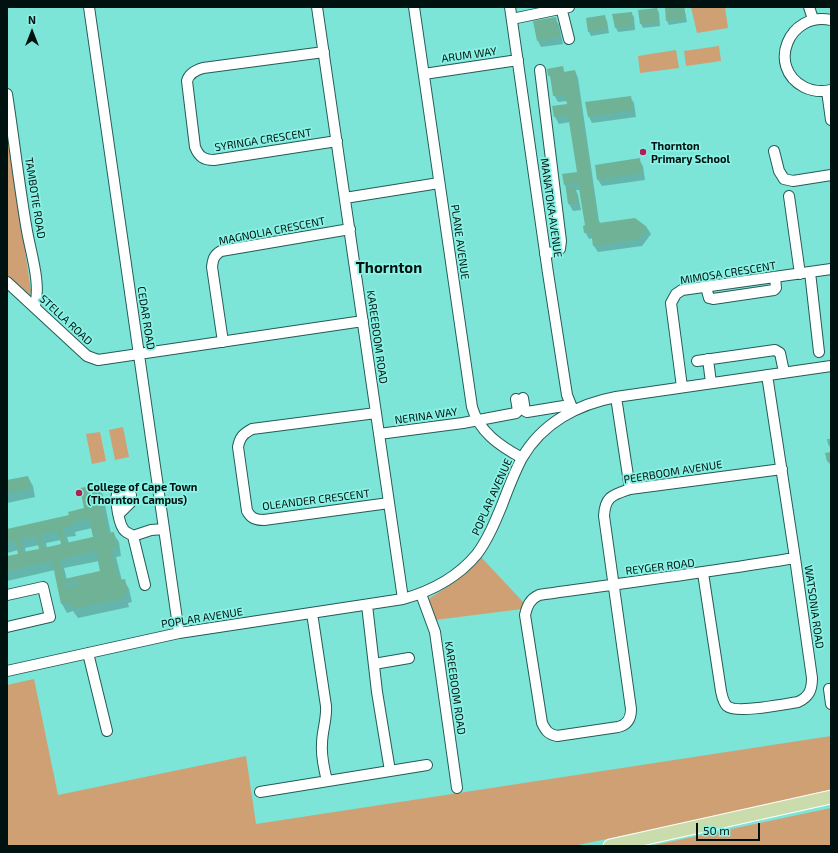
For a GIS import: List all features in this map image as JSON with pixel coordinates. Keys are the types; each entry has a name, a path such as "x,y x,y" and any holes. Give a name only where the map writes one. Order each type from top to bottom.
{"main road":[{"path":"610,846 831,797"}],"street":[{"name":"CEDAR ROAD","path":"89,7 179,633"},
{"name":"KAREEBOOM ROAD","path":"317,7 403,599"},
{"name":"PLANE AVENUE","path":"414,7 472,407 477,420 488,435 522,458"},
{"name":"MANATOKA AVENUE","path":"510,7 545,254 567,395 572,408"},
{"path":"809,7 813,19"},
{"path":"512,19 541,10 563,8 570,39"},
{"path":"831,20 813,19 805,22 792,33 786,46 785,59 789,72 802,86 814,90 829,90 831,116"},
{"name":"SYRINGA CRESCENT","path":"324,52 196,70 188,77 187,81 195,147 197,154 201,158 208,160 337,141"},
{"name":"ARUM WAY","path":"424,74 518,60"},
{"path":"540,70 561,241 560,249 545,254"},
{"name":"TAMBOTIE ROAD","path":"7,94 35,274 36,300 34,306"},
{"path":"774,151 779,172 784,179 793,181 831,176"},
{"path":"345,198 439,183"},
{"path":"789,196 819,352"},
{"name":"MAGNOLIA CRESCENT","path":"223,342 212,267 215,254 221,251 350,229"},
{"name":"MIMOSA CRESCENT","path":"682,387 671,303 676,294 682,290 831,269"},
{"name":"STELLA ROAD","path":"7,282 90,358 102,360 140,354"},
{"path":"140,354 363,321"},
{"path":"697,361 774,350 780,353 784,372"},
{"path":"708,359 711,383"},
{"name":"POPLAR AVENUE","path":"7,670 179,633 403,599 421,594 439,585 462,570 477,553 491,531 522,458 532,444 549,426 572,408 616,397 831,366"},
{"name":"WATSONIA ROAD","path":"703,573 721,691 723,700 727,706 735,709 744,709 798,702 805,699 810,693 812,678 767,375"},
{"path":"616,397 630,489"},
{"name":"NERINA WAY","path":"379,434 516,413 518,411 520,399 525,411 527,412 572,408"},
{"name":"OLEANDER CRESCENT","path":"376,413 252,429 244,434 240,439 238,447 247,510 250,516 256,520 264,520 389,503"},
{"name":"PEERBOOM AVENUE","path":"529,602 526,615 542,724 546,731 551,735 557,736 618,728 628,721 631,710 604,516 604,508 607,501 614,494 630,489 782,469"},
{"path":"119,514 124,531 133,536 145,585"},
{"path":"133,536 151,530 164,529"},
{"name":"REYGER ROAD","path":"529,602 533,598 539,596 703,573 795,558"},
{"path":"7,595 43,587 50,617 7,627"},
{"name":"KAREEBOOM ROAD","path":"421,594 435,632 457,788"},
{"path":"367,604 377,692 390,771"},
{"path":"312,613 326,706 326,718 322,742 326,781"},
{"path":"88,653 107,731"},
{"path":"374,664 409,658"},
{"path":"829,690 831,704"},
{"path":"260,792 426,765"}],"shaded area":[{"path":"691,7 725,7 728,28 697,33"},
{"path":"719,46 721,61 686,66 684,51"},
{"path":"676,50 679,68 640,73 638,56"},
{"path":"7,122 31,292 29,296 7,278"},
{"path":"123,427 129,457 115,460 109,430"},
{"path":"100,432 106,461 92,464 86,434"},
{"path":"481,557 524,603 522,609 435,620 428,602 430,598 458,580"},
{"path":"34,679 58,795 246,756 256,824 831,736 831,790 790,801 573,846 7,846 7,685"},
{"path":"831,808 831,846 650,846"}],"building":[{"path":"665,7 684,7 686,18 666,21"},
{"path":"657,8 659,22 640,24 638,10"},
{"path":"632,12 633,26 615,28 612,14"},
{"path":"605,15 608,29 588,32 586,18"},
{"path":"556,17 560,37 537,41 533,21"},
{"path":"563,66 564,72 575,70 597,214 589,216 597,216 599,223 635,218 647,227 639,239 593,246 591,232 584,233 583,226 585,225 578,183 564,185 562,174 577,172 568,115 554,117 552,106 567,104 565,94 553,96 550,75 548,76 547,69"},
{"path":"631,96 633,110 588,117 585,102"},
{"path":"640,158 642,173 597,180 595,165"},
{"path":"575,187 578,203 568,204 566,188"},
{"path":"831,452 831,461 827,461 825,453"},
{"path":"28,476 31,488 7,493 7,480"},
{"path":"98,485 108,533 114,532 117,547 112,548 118,576 119,575 120,580 125,579 128,593 124,594 125,598 71,609 69,602 61,604 52,561 7,571 7,556 18,554 15,541 7,543 7,529 69,515 68,512 84,508 80,488","holes":["89,519 93,537 66,543 63,528 72,527 71,523","58,531 61,544 44,548 41,534","36,536 39,549 23,552 20,539","96,551 100,571 64,579 60,559","77,580 78,585 67,587 66,589 65,583"]}],"place":[{"name":"Thornton Primary School","path":"643,152"},
{"name":"College of Cape Town (Thornton Campus)","path":"79,493"}],"district":[{"name":"Thornton","path":"389,268"}]}
